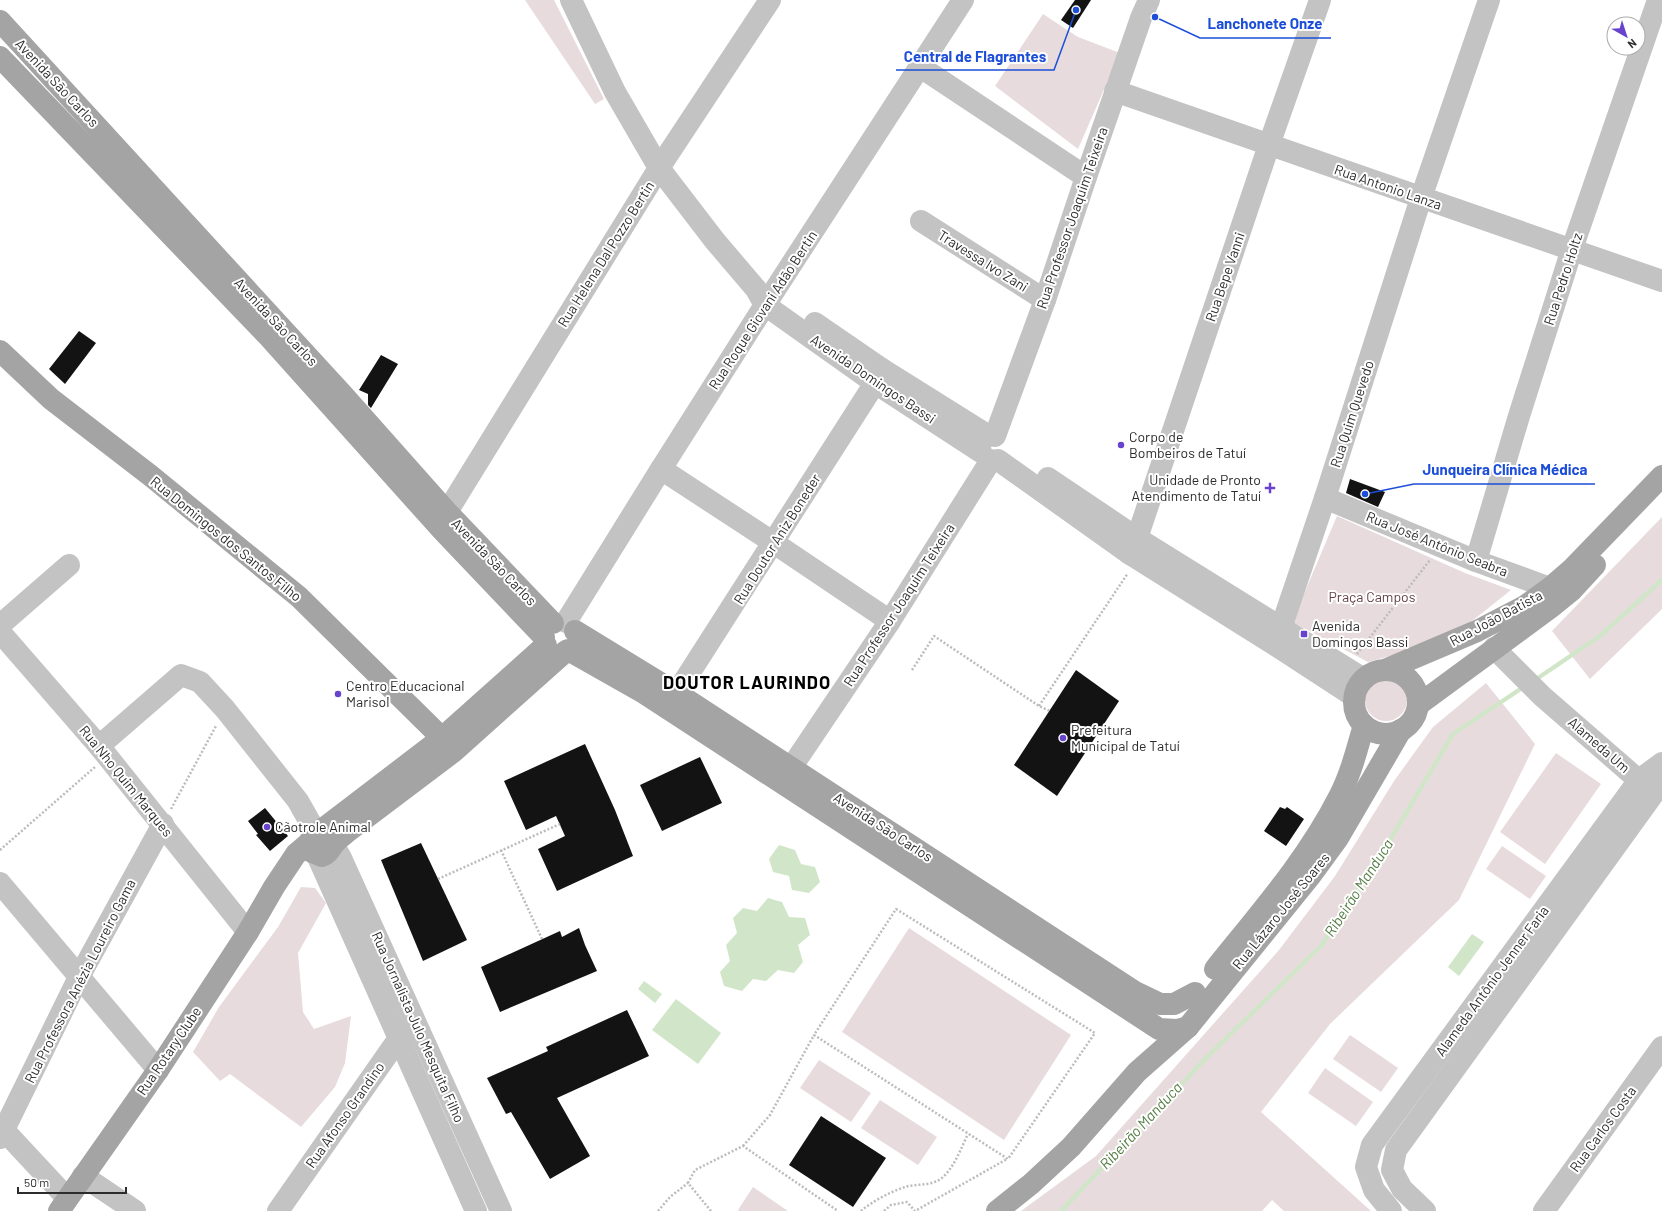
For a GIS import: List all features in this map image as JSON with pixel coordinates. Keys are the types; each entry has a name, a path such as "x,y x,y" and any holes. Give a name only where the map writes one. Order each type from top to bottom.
{"main road":[{"name":"Avenida São Carlos","path":"0,21 343,395 440,516"},
{"name":"Avenida São Carlos","path":"0,57 440,516 560,637 644,693 673,701 791,768 1135,992 1160,1004 1174,1004 1195,994"},
{"name":"Rua Domingos dos Santos Filho","path":"0,351 51,398 151,476 299,597 447,745"},
{"name":"Rua João Batista","path":"1384,670 1458,640 1525,606 1550,588 1573,568 1662,476"},
{"path":"1418,705 1571,591 1662,494"},
{"name":"Rua Rotary Clube","path":"63,1205 158,1070 248,932 274,887 296,854 319,842 447,745 560,637"},
{"path":"1458,640 1494,648"},
{"path":"1384,670 1396,671 1405,676 1413,684 1417,694 1418,705 1415,716 1409,724 1392,734 1382,734 1372,731 1364,725 1358,717 1355,707 1360,688 1374,673 1384,670"},
{"name":"Avenida São Carlos","path":"673,701 1159,1029"},
{"name":"Rua Lázaro José Soares","path":"1137,1072 1159,1029 1167,1018 1180,1011 1195,994 1290,874 1319,832 1340,796 1354,759 1364,725"},
{"name":"Rua Lázaro José Soares","path":"997,1211 1031,1184 1071,1147 1137,1072 1188,1027 1311,875 1338,838 1401,730"},
{"path":"1159,1029 1177,1030 1188,1027"}],"street":[{"name":"Avenida Domingos Bassi","path":"571,0 615,92 658,168 715,241 765,296 878,376 993,449 1135,550 1275,645 1360,688"},
{"name":"Rua Helena Dal Pozzo Bertin","path":"440,516 658,168 770,0"},
{"name":"Rua Roque Giovani Adão Bertin","path":"560,637 765,296 963,0"},
{"name":"Rua Professor Joaquim Teixeira","path":"791,768 890,621 993,449 1141,18 1149,0"},
{"name":"Rua Bepe Vanni","path":"1135,550 1269,145 1320,0"},
{"name":"Rua Quim Quevedo","path":"1281,628 1325,498 1421,198 1489,0"},
{"name":"Rua Pedro Holtz","path":"1476,561 1519,416 1572,250 1658,0"},
{"path":"919,66 1086,177"},
{"name":"Rua Antonio Lanza","path":"1116,91 1662,281"},
{"name":"Travessa Ivo Zani","path":"921,222 1045,300"},
{"name":"Rua Doutor Aniz Boneder","path":"673,701 878,376"},
{"path":"661,470 774,543 890,621"},
{"name":"Rua José Antônio Seabra","path":"1325,498 1476,561 1550,588"},
{"name":"Avenida Domingos Bassi","path":"1135,550 1281,628 1345,668 1360,688"},
{"path":"0,625 69,565"},
{"name":"Rua Nho Quim Marques","path":"0,632 103,751 248,932"},
{"name":"Alameda Um","path":"1494,648 1542,696 1647,787"},
{"name":"Rua Jornalista Julo Mesquita Filho","path":"103,751 181,675 200,682 225,709 298,801 319,842 399,1038 476,1211"},
{"name":"Alameda Antônio Jenner Faria","path":"1426,1211 1402,1189 1392,1170 1396,1150 1647,787 1662,763"},
{"name":"Alameda Antônio Jenner Faria","path":"1391,1211 1374,1190 1366,1167 1372,1145 1662,767"},
{"name":"Rua Professora Anézia Loureiro Gama","path":"1,1132 80,977 162,824"},
{"name":"Rua Jornalista Julo Mesquita Filho","path":"319,842 341,858 501,1211"},
{"path":"0,883 158,1070"},
{"name":"Rua Afonso Grandino","path":"278,1211 399,1038 417,1024"},
{"name":"Rua Carlos Costa","path":"1544,1211 1662,1047"},
{"path":"414,1072 434,1061"},
{"path":"1,1132 63,1205"},
{"path":"460,1175 481,1165"},
{"path":"83,1176 135,1211"}],"path":[{"path":"1345,668 1442,546"},
{"path":"1039,706 1135,550"},
{"path":"912,670 934,636 1039,706 1050,711"},
{"path":"162,824 225,709"},
{"path":"0,850 103,751"},
{"path":"438,878 560,824"},
{"path":"501,850 542,940"},
{"path":"658,1211 670,1197 688,1182 695,1170 743,1146 770,1115 814,1035 896,909 1096,1033 1008,1159 915,1210 907,1202 891,1205 884,1211"},
{"path":"814,1035 1008,1159"},
{"path":"861,1211 870,1204 905,1187 931,1184 942,1178 950,1168 968,1134"},
{"path":"743,1146 838,1211"},
{"path":"688,1182 711,1211"}],"green space":[{"path":"525,0 554,0 604,99 595,104"},
{"path":"1043,14 1078,37 1120,53 1078,149 995,86"},
{"name":"Praça Campos","path":"1337,516 1465,573 1511,590 1472,621 1433,644 1368,662 1292,622"},
{"path":"1662,517 1662,609 1590,679 1552,631"},
{"path":"1382,679 1390,679 1398,682 1404,688 1407,700 1404,712 1398,718 1390,721 1382,721 1374,718 1368,712 1365,704 1365,696 1368,688 1374,682"},
{"path":"1486,683 1535,744 1459,900 1330,1024 1261,1112 1371,1211 1284,1211 1272,1200 1262,1211 1021,1211 1096,1156 1279,950 1335,876 1394,781 1433,727"},
{"path":"1556,753 1601,784 1545,864 1500,832"},
{"path":"1502,846 1546,876 1530,899 1486,869"},
{"path":"301,887 315,888 326,903 298,953 303,1012 314,1029 351,1016 345,1063 335,1087 301,1127 230,1074 220,1081 193,1052 219,1007 278,927"},
{"path":"909,928 1071,1035 1004,1140 842,1032"},
{"path":"1350,1035 1398,1068 1381,1092 1333,1059"},
{"path":"819,1060 871,1093 851,1122 800,1088"},
{"path":"1325,1068 1373,1102 1356,1126 1308,1093"},
{"path":"880,1100 937,1137 918,1165 861,1128"},
{"path":"753,1187 788,1211 739,1211 738,1210"}],"shaded area":[{"path":"779,845 795,850 801,864 815,867 820,882 809,893 792,890 789,876 773,872 769,859"},
{"path":"768,898 782,902 789,917 805,918 810,935 798,945 803,962 794,973 778,970 766,981 753,979 742,991 724,986 720,972 730,961 726,945 737,933 733,918 743,908 757,911"},
{"path":"1472,934 1484,942 1459,976 1448,967"},
{"path":"644,981 662,994 655,1003 638,989"},
{"path":"676,999 721,1033 698,1064 652,1030"}],"building":[{"path":"1075,0 1091,0 1073,28 1061,20"},
{"path":"79,331 96,343 65,384 49,369"},
{"path":"381,355 398,364 371,408 368,405 368,394 359,390"},
{"path":"1350,479 1385,492 1378,507 1346,493"},
{"name":"Prefeitura Municipal de Tatuí","path":"1076,670 1119,701 1057,796 1014,765"},
{"path":"585,744 615,810 633,856 557,891 538,849 565,836 556,816 526,830 504,781"},
{"path":"700,757 722,803 662,831 640,785"},
{"path":"1280,807 1285,809 1287,807 1304,819 1286,846 1264,831"},
{"name":"Cãotrole Animal","path":"265,808 288,836 270,851 256,835 258,834 248,821"},
{"path":"421,843 467,940 423,961 381,860"},
{"path":"579,928 597,971 500,1012 481,967 560,931 562,937"},
{"path":"627,1010 649,1056 557,1098 590,1156 550,1179 511,1112 506,1114 487,1078 548,1051 546,1047"},
{"path":"821,1116 886,1158 853,1207 789,1165"}],"waterway":[{"name":"Ribeirão Manduca","path":"1535,680 1600,636 1662,580"},
{"name":"Ribeirão Manduca","path":"1061,1211 1208,1056 1321,946 1384,850 1453,734 1525,686"}],"place":[{"name":"Central de Flagrantes","path":"1076,10"},
{"name":"Lanchonete Onze","path":"1155,17"},
{"name":"Corpo de Bombeiros de Tatuí","path":"1121,445"},
{"name":"Unidade de Pronto Atendimento de Tatuí","path":"1270,488"},
{"name":"Junqueira Clínica Médica","path":"1365,494"},
{"name":"Avenida Domingos Bassi","path":"1304,634"},
{"name":"Centro Educacional Marisol","path":"338,694"},
{"name":"Prefeitura Municipal de Tatuí","path":"1063,738"},
{"name":"Cãotrole Animal","path":"267,827"}],"district":[{"name":"DOUTOR LAURINDO","path":"747,683"}]}
